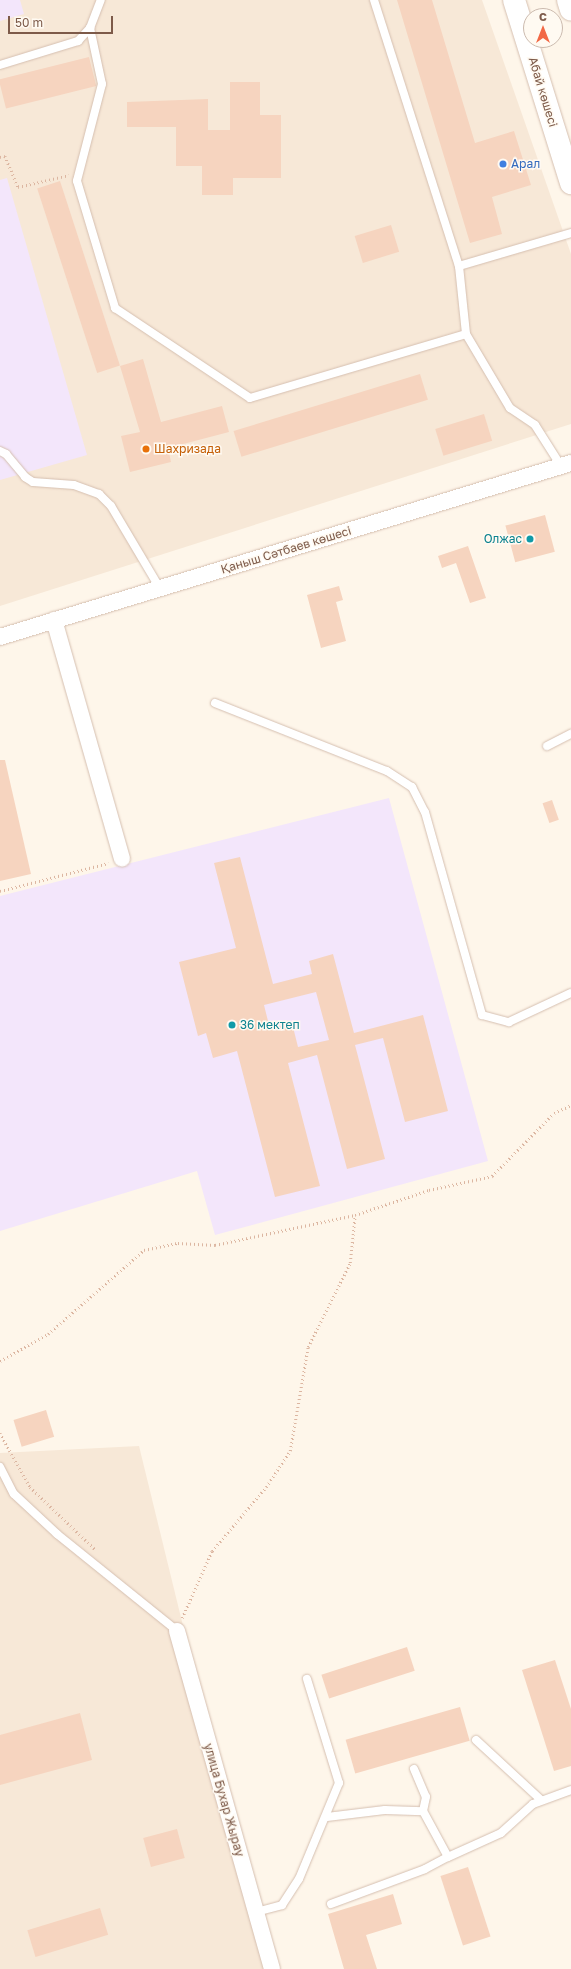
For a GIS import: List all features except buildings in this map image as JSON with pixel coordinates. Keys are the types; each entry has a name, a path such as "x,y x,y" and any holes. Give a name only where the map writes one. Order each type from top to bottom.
{"main road":[{"name":"Абай көшесі","path":"514,0 571,184"},
{"path":"568,0 571,10"}],"street":[{"name":"Қаныш Сәтбаев көшесі","path":"0,637 159,587 566,464"},
{"path":"54,620 122,859"},
{"name":"улица Бухар Жырау","path":"177,1631 272,1969"}],"lane":[{"path":"0,66 78,41 90,28 100,0"},
{"path":"374,0 459,266 466,334 510,408 535,425 566,464"},
{"path":"90,28 102,84 79,173 78,190 115,308 250,398 466,334"},
{"path":"459,266 571,233"},
{"path":"0,451 6,454 25,477 33,482 74,484 99,494 111,506 159,587"},
{"path":"214,703 387,771 412,787 425,812 482,1015 509,1022 571,993"},
{"path":"547,746 571,734"},
{"path":"0,1467 14,1494 57,1534 177,1631"},
{"path":"256,1912 284,1903 299,1879 327,1817 339,1783 307,1679"},
{"path":"476,1740 541,1800"},
{"path":"414,1769 426,1797 423,1811 448,1857"},
{"path":"331,1904 425,1869 502,1833 530,1805 571,1790"},
{"path":"327,1817 385,1810 423,1811"}],"path":[{"path":"0,158 5,156 18,187 79,173"},
{"path":"0,891 122,859"},
{"path":"0,1361 48,1334 144,1250 178,1243 215,1245 355,1215 429,1190 492,1176 554,1113 571,1105"},
{"path":"177,1631 212,1551 266,1488 290,1451 308,1347 350,1263 355,1215"},
{"path":"0,1433 30,1487 97,1551"}],"shaded area":[{"path":"0,0 482,0 571,254 571,424 0,606"},
{"path":"0,0 20,0 24,14 0,21"},
{"path":"7,178 87,455 0,480 0,180"},
{"path":"389,798 488,1161 215,1235 197,1171 0,1231 0,896"},
{"path":"139,1446 267,1969 0,1969 0,1453"}],"place":[{"name":"Арал","path":"503,164"},
{"name":"Шахризада","path":"146,449"},
{"name":"Олжас","path":"530,539"},
{"name":"36 мектеп","path":"232,1025"}]}
